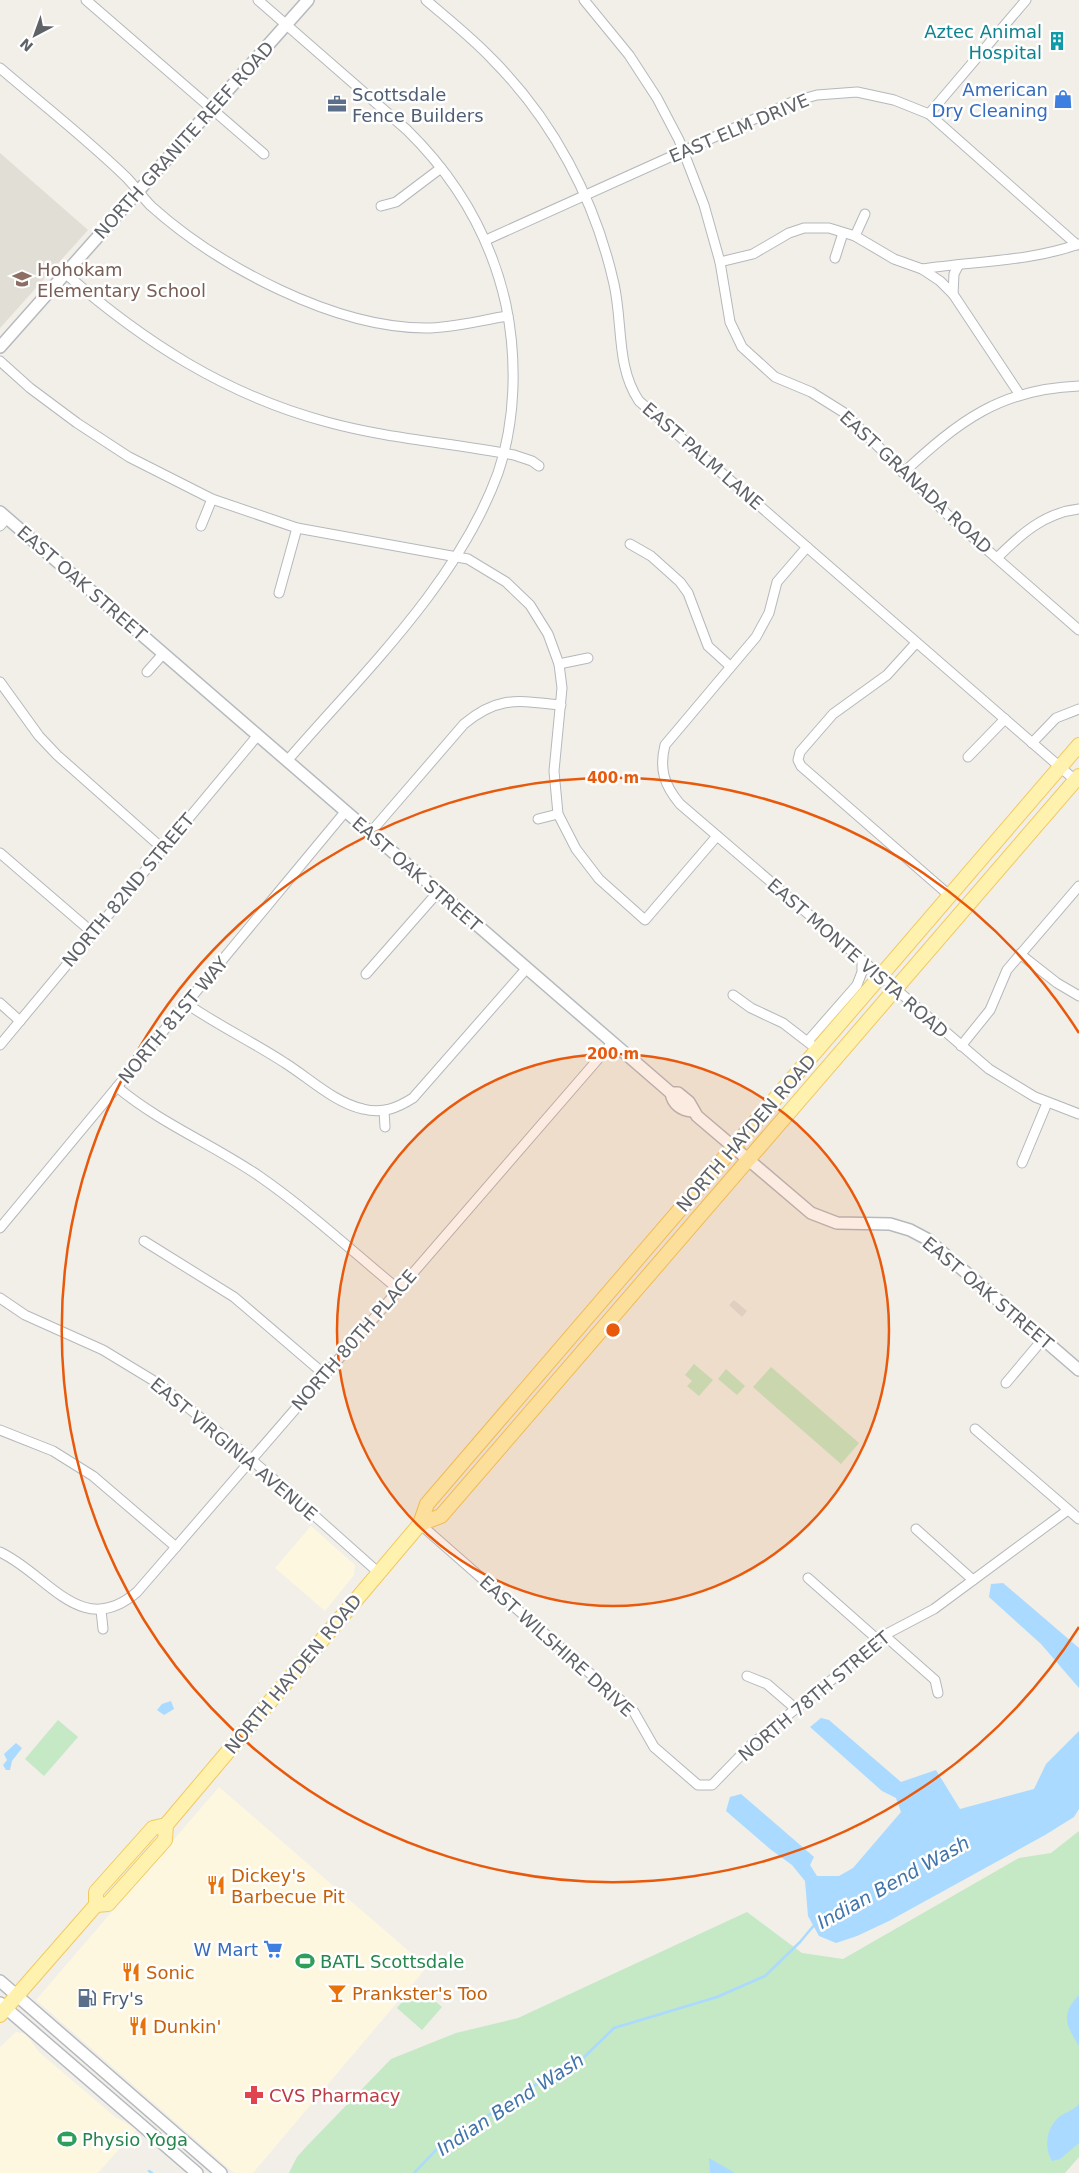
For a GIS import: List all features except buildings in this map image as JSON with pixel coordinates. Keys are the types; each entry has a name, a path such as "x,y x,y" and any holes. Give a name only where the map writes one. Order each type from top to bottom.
{"main road":[{"name":"NORTH HAYDEN ROAD","path":"96,1905 108,1904 165,1840 166,1825 420,1524 427,1504 733,1147 813,1045 881,978 949,895 1079,745"},
{"name":"NORTH HAYDEN ROAD","path":"420,1524 441,1516 1077,778"},
{"path":"584,1320 598,1333"},
{"name":"NORTH HAYDEN ROAD","path":"2,2009 17,1996 96,1905 96,1892 153,1828 166,1825"},
{"path":"136,1874 131,1865 150,1842 150,1833"}],"street":[{"path":"86,0 264,154"},
{"path":"258,0 407,130 441,168 486,240 501,282 508,316 514,377 511,408 498,473 473,528 422,604 287,761"},
{"name":"NORTH GRANITE REEF ROAD","path":"0,347 308,0"},
{"name":"EAST PALM LANE","path":"426,0 492,58 531,102 563,151 585,195 602,240 615,286 624,364 631,389 648,410 916,644 1060,767 1077,778"},
{"name":"EAST GRANADA ROAD","path":"584,0 630,55 657,98 684,150 704,205 720,262 730,322 742,347 775,377 811,392 843,412 903,472 1079,630"},
{"path":"929,114 1026,0"},
{"path":"0,68 126,178 150,205 192,238 235,267 316,304 359,318 411,327 437,328 508,316"},
{"name":"EAST ELM DRIVE","path":"486,240 792,102 817,95 858,92 894,100 929,114 1078,244"},
{"path":"381,206 396,202 441,168"},
{"path":"855,236 865,214"},
{"path":"720,262 753,254 789,233 804,228 816,227 855,236 894,259 922,269 940,281 953,294 1020,395"},
{"path":"835,258 843,233"},
{"path":"922,269 1043,255 1078,244"},
{"path":"953,294 954,274 958,266"},
{"path":"66,274 110,312 160,348 219,381 268,403 327,422 378,434 503,453 532,461 539,466"},
{"path":"0,361 30,388 77,423 122,452 181,485 297,528 468,559 480,565 519,593 548,634 559,664 561,705 554,771 558,814 576,849 599,879 645,920 717,836"},
{"path":"903,472 959,424 990,406 1020,395 1053,387 1079,386"},
{"path":"201,526 212,498"},
{"path":"997,558 1037,522 1064,511 1079,509"},
{"name":"EAST OAK STREET","path":"2,519 258,735 671,1093 672,1100 683,1110 692,1110 796,1202 825,1220 849,1225 890,1224 918,1233 1079,1370"},
{"path":"279,593 297,528"},
{"path":"630,544 651,556 680,582 688,593 708,646 730,666 762,628 778,582 807,547"},
{"path":"916,644 887,675 833,714 800,752 798,760 801,766 949,895"},
{"name":"EAST OAK STREET","path":"147,672 163,654"},
{"path":"559,664 588,658"},
{"name":"EAST MONTE VISTA ROAD","path":"730,666 672,734 665,745 662,772 670,792 717,836 862,962 1004,1080 1047,1104 1079,1114"},
{"path":"0,682 39,736 57,755 162,848"},
{"path":"370,833 464,724 480,711 513,701 561,705"},
{"path":"1032,743 1056,718 1079,709"},
{"path":"968,757 1005,719"},
{"name":"NORTH 82ND STREET","path":"0,1045 162,848 258,735"},
{"name":"NORTH 81ST WAY","path":"0,1228 345,812"},
{"path":"538,818 558,814"},
{"path":"0,853 92,933"},
{"path":"961,1046 990,1010 1002,978 1020,954 1079,886"},
{"path":"366,974 438,892"},
{"path":"1020,954 1056,983 1079,996"},
{"name":"NORTH HAYDEN ROAD","path":"813,1045 857,985 862,972 862,962"},
{"path":"187,1004 215,1024 283,1061 346,1102 363,1109 384,1111 398,1107 413,1098 526,968"},
{"path":"733,995 751,1008 783,1023 813,1045"},
{"path":"0,1003 20,1021"},
{"name":"NORTH 80TH PLACE","path":"102,1610 118,1606 127,1600 176,1547 612,1043"},
{"path":"116,1087 150,1113 209,1144 259,1176 300,1206 398,1289"},
{"path":"1022,1162 1047,1104"},
{"path":"384,1111 385,1127"},
{"path":"144,1241 234,1297 324,1374"},
{"name":"EAST VIRGINIA AVENUE","path":"0,1298 25,1315 103,1350 131,1365 186,1404 379,1573"},
{"path":"1006,1383 1044,1340"},
{"path":"975,1429 1079,1519"},
{"path":"0,1430 52,1451 93,1476 176,1547"},
{"name":"NORTH 78TH STREET","path":"712,1785 752,1744 881,1637 934,1609 1068,1510"},
{"name":"EAST WILSHIRE DRIVE","path":"420,1524 634,1712 654,1747 698,1785 712,1785"},
{"path":"916,1529 973,1580"},
{"path":"0,1552 18,1561 72,1603 83,1608 102,1610 103,1629"},
{"path":"808,1578 935,1680 938,1693"},
{"path":"747,1676 767,1684 796,1709"},
{"path":"0,1981 221,2173"},
{"path":"2,2009 104,2092 197,2173"},
{"path":"104,2092 110,2091 128,2101 141,2103"},
{"path":"131,2116 146,2118 198,2162 211,2164"}],"shaded area":[{"name":"Hohokam Elementary School","path":"0,153 88,230 0,328"},
{"path":"734,1300 747,1311 742,1317 729,1305"},
{"path":"311,1526 355,1565 354,1575 325,1611 275,1568"},
{"path":"219,1787 427,1967 253,2173 234,2173 36,2000"},
{"path":"16,2032 26,2034 39,2052 115,2117 137,2129 98,2173 0,2173 0,2047"}],"green space":[{"path":"694,1364 713,1380 699,1396 687,1386 692,1381 685,1375"},
{"path":"771,1367 859,1443 841,1464 753,1387"},
{"path":"726,1369 745,1386 737,1395 718,1379"},
{"path":"58,1720 78,1737 44,1776 25,1759"},
{"path":"1079,1831 1079,2157 1065,2173 289,2173 297,2157 305,2148 391,2059 456,2033 518,2018 747,1912 802,1953 843,1959 1019,1858 1051,1853"},
{"path":"416,1985 442,2007 422,2030 397,2008"}],"water":[{"path":"1003,1583 1079,1648 1079,1688 1041,1644 989,1597 991,1584"},
{"path":"171,1701 174,1709 164,1715 157,1710 162,1704"},
{"path":"821,1718 829,1720 901,1782 936,1770 960,1809 1034,1789 1046,1764 1079,1731 1079,1809 1074,1817 1045,1835 889,1921 857,1936 836,1943 819,1936 808,1916 805,1881 792,1865 770,1849 726,1811 730,1797 741,1794 814,1857 810,1865 817,1876 839,1876 853,1868 901,1812 896,1798 882,1791 810,1727"},
{"path":"16,1743 22,1748 12,1761 10,1770 6,1770 3,1765 7,1760 4,1754"},
{"path":"1079,1995 1079,2046 1068,2026 1067,2014 1069,2008"},
{"path":"1079,2104 1079,2143 1060,2159 1052,2161 1047,2144 1051,2127 1059,2117"},
{"path":"709,2158 735,2173 710,2173"}],"waterway":[{"name":"Indian Bend Wash","path":"414,2173 439,2147 535,2085 573,2068 614,2028 717,1997 765,1976 800,1942 815,1924"}],"place":[{"name":"Aztec Animal Hospital","path":"1057,41"},
{"name":"American Dry Cleaning","path":"1063,99"},
{"name":"Scottsdale Fence Builders","path":"337,104"},
{"name":"Hohokam Elementary School","path":"22,279"},
{"name":"Dickey's Barbecue Pit","path":"216,1885"},
{"name":"W Mart","path":"273,1949"},
{"name":"BATL Scottsdale","path":"305,1961"},
{"name":"Sonic","path":"131,1972"},
{"name":"Prankster's Too","path":"337,1993"},
{"name":"Fry's","path":"87,1998"},
{"name":"Dunkin'","path":"138,2026"},
{"name":"CVS Pharmacy","path":"254,2095"},
{"name":"Physio Yoga","path":"67,2139"}]}
